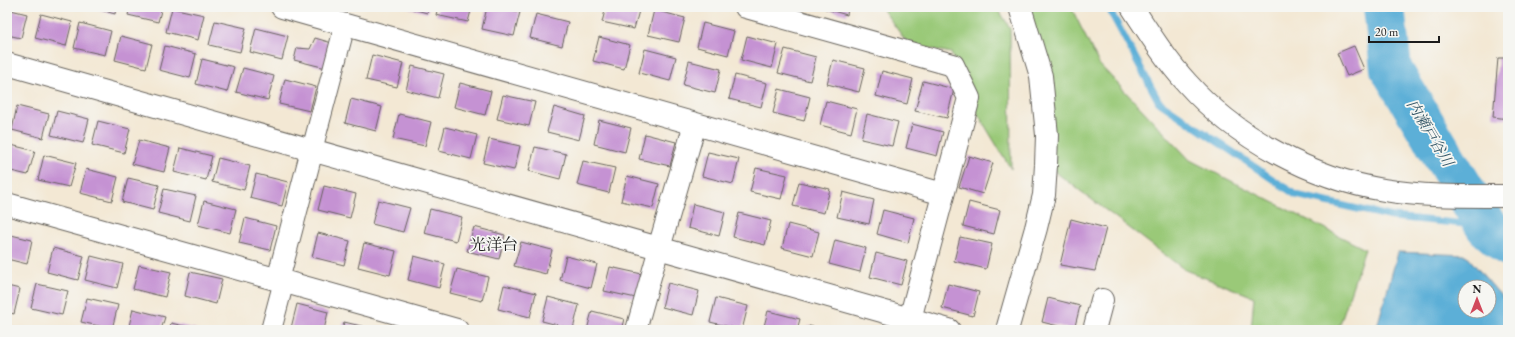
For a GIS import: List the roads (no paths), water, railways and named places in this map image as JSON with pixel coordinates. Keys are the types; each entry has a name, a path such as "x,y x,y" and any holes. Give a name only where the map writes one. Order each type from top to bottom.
{"street":[{"path":"282,7 943,194"},
{"path":"746,7 953,65 969,98 910,319"},
{"path":"1007,330 1044,195 1046,165 1047,135 1041,76 1020,7"},
{"path":"1132,7 1160,49 1188,84 1217,112 1245,134 1302,165 1345,180 1384,190 1438,195 1508,196"},
{"path":"270,330 312,150 345,25"},
{"path":"7,64 949,330"},
{"path":"636,330 695,124"},
{"path":"7,204 457,330"},
{"path":"1094,330 1102,300"}],"water":[{"path":"1398,252 1466,255 1487,279 1457,279 1457,319 1497,319 1497,291 1508,304 1508,330 1376,330"}],"waterway":[{"path":"1108,7 1159,102 1296,195 1393,217 1486,226"},
{"name":"内瀬戸谷川","path":"1384,7 1391,69 1486,226 1508,245"}],"district":[{"name":"光洋台","path":"494,244"}]}
